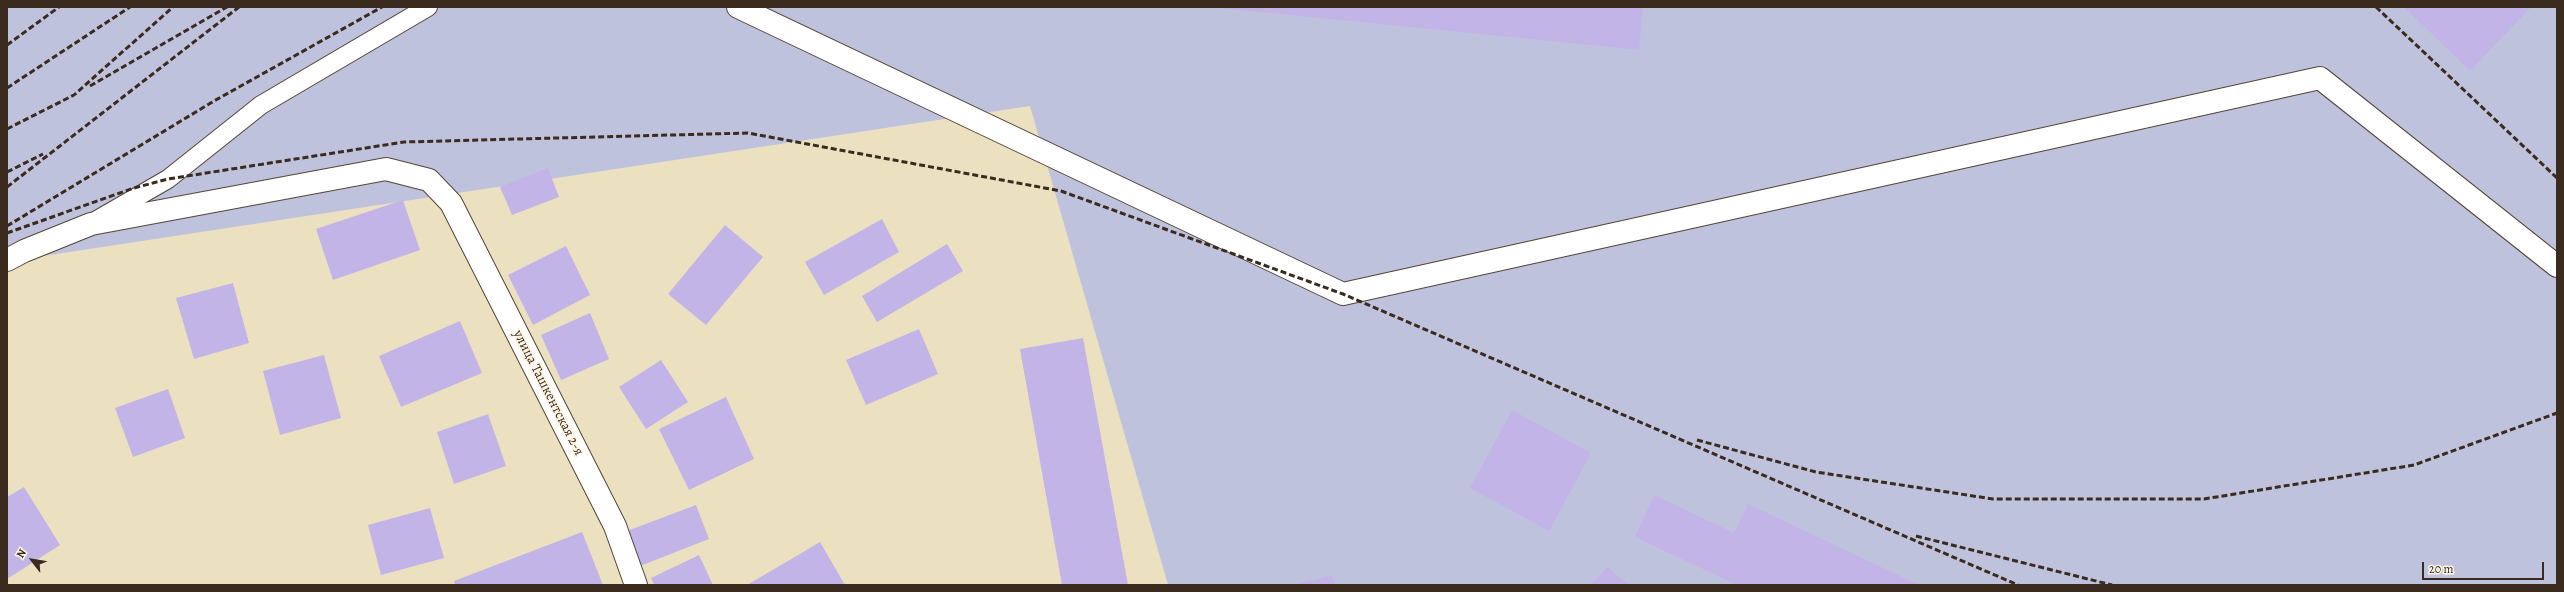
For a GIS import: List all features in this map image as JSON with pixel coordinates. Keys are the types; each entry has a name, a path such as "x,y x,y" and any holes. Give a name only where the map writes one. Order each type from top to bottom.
{"street":[{"path":"738,7 1343,294 2320,78 2557,266"},
{"name":"улица Ташкентская 2-я","path":"7,260 24,251 91,224 386,169 429,180 451,204 615,526 636,585"}],"lane":[{"path":"91,224 168,179 261,105 428,7"}],"shaded area":[{"path":"7,7 2557,7 2557,585 1168,585 1030,106 30,258 7,272"}],"building":[{"path":"1210,7 1643,7 1639,50"},
{"path":"2404,7 2531,7 2470,71"},
{"path":"548,168 559,197 512,215 500,187"},
{"path":"403,200 420,250 333,280 316,229"},
{"path":"882,219 899,252 824,295 805,262"},
{"path":"725,225 763,257 706,325 668,294"},
{"path":"947,244 963,271 877,322 862,296"},
{"path":"566,246 590,295 533,325 508,275"},
{"path":"233,283 249,343 194,359 176,298"},
{"path":"590,313 609,359 561,380 541,335"},
{"path":"460,321 482,373 401,407 379,356"},
{"path":"919,329 938,374 866,405 846,360"},
{"path":"1083,338 1128,585 1062,585 1020,349"},
{"path":"324,355 341,418 280,435 263,371"},
{"path":"661,360 688,402 646,429 619,387"},
{"path":"168,389 185,438 133,457 115,408"},
{"path":"726,397 754,459 689,490 659,429"},
{"path":"1512,410 1591,453 1549,531 1470,488"},
{"path":"488,414 506,466 454,484 437,432"},
{"path":"24,487 60,545 7,579 7,497"},
{"path":"1654,495 1734,533 1748,504 1919,585 1737,585 1635,537"},
{"path":"696,505 709,539 640,566 627,531"},
{"path":"430,508 444,558 381,575 368,525"},
{"path":"582,532 603,585 455,585 454,581"},
{"path":"820,542 845,585 747,585"},
{"path":"699,555 713,585 654,585 651,578"},
{"path":"1607,567 1629,585 1591,585"},
{"path":"1332,576 1335,585 1296,585 1296,584"}],"railway":[{"path":"7,45 59,7"},
{"path":"7,88 130,7"},
{"path":"7,129 74,95 173,7"},
{"path":"90,86 227,7"},
{"path":"7,187 239,7"},
{"path":"7,226 214,101 382,7"},
{"path":"2376,7 2557,178"},
{"path":"7,233 134,188 168,179 404,142 748,133 1061,191 1343,294 2018,585"},
{"path":"7,172 43,154"},
{"path":"1697,440 1816,472 1993,499 2204,499 2414,465 2557,413"},
{"path":"1916,536 2112,585"}]}
